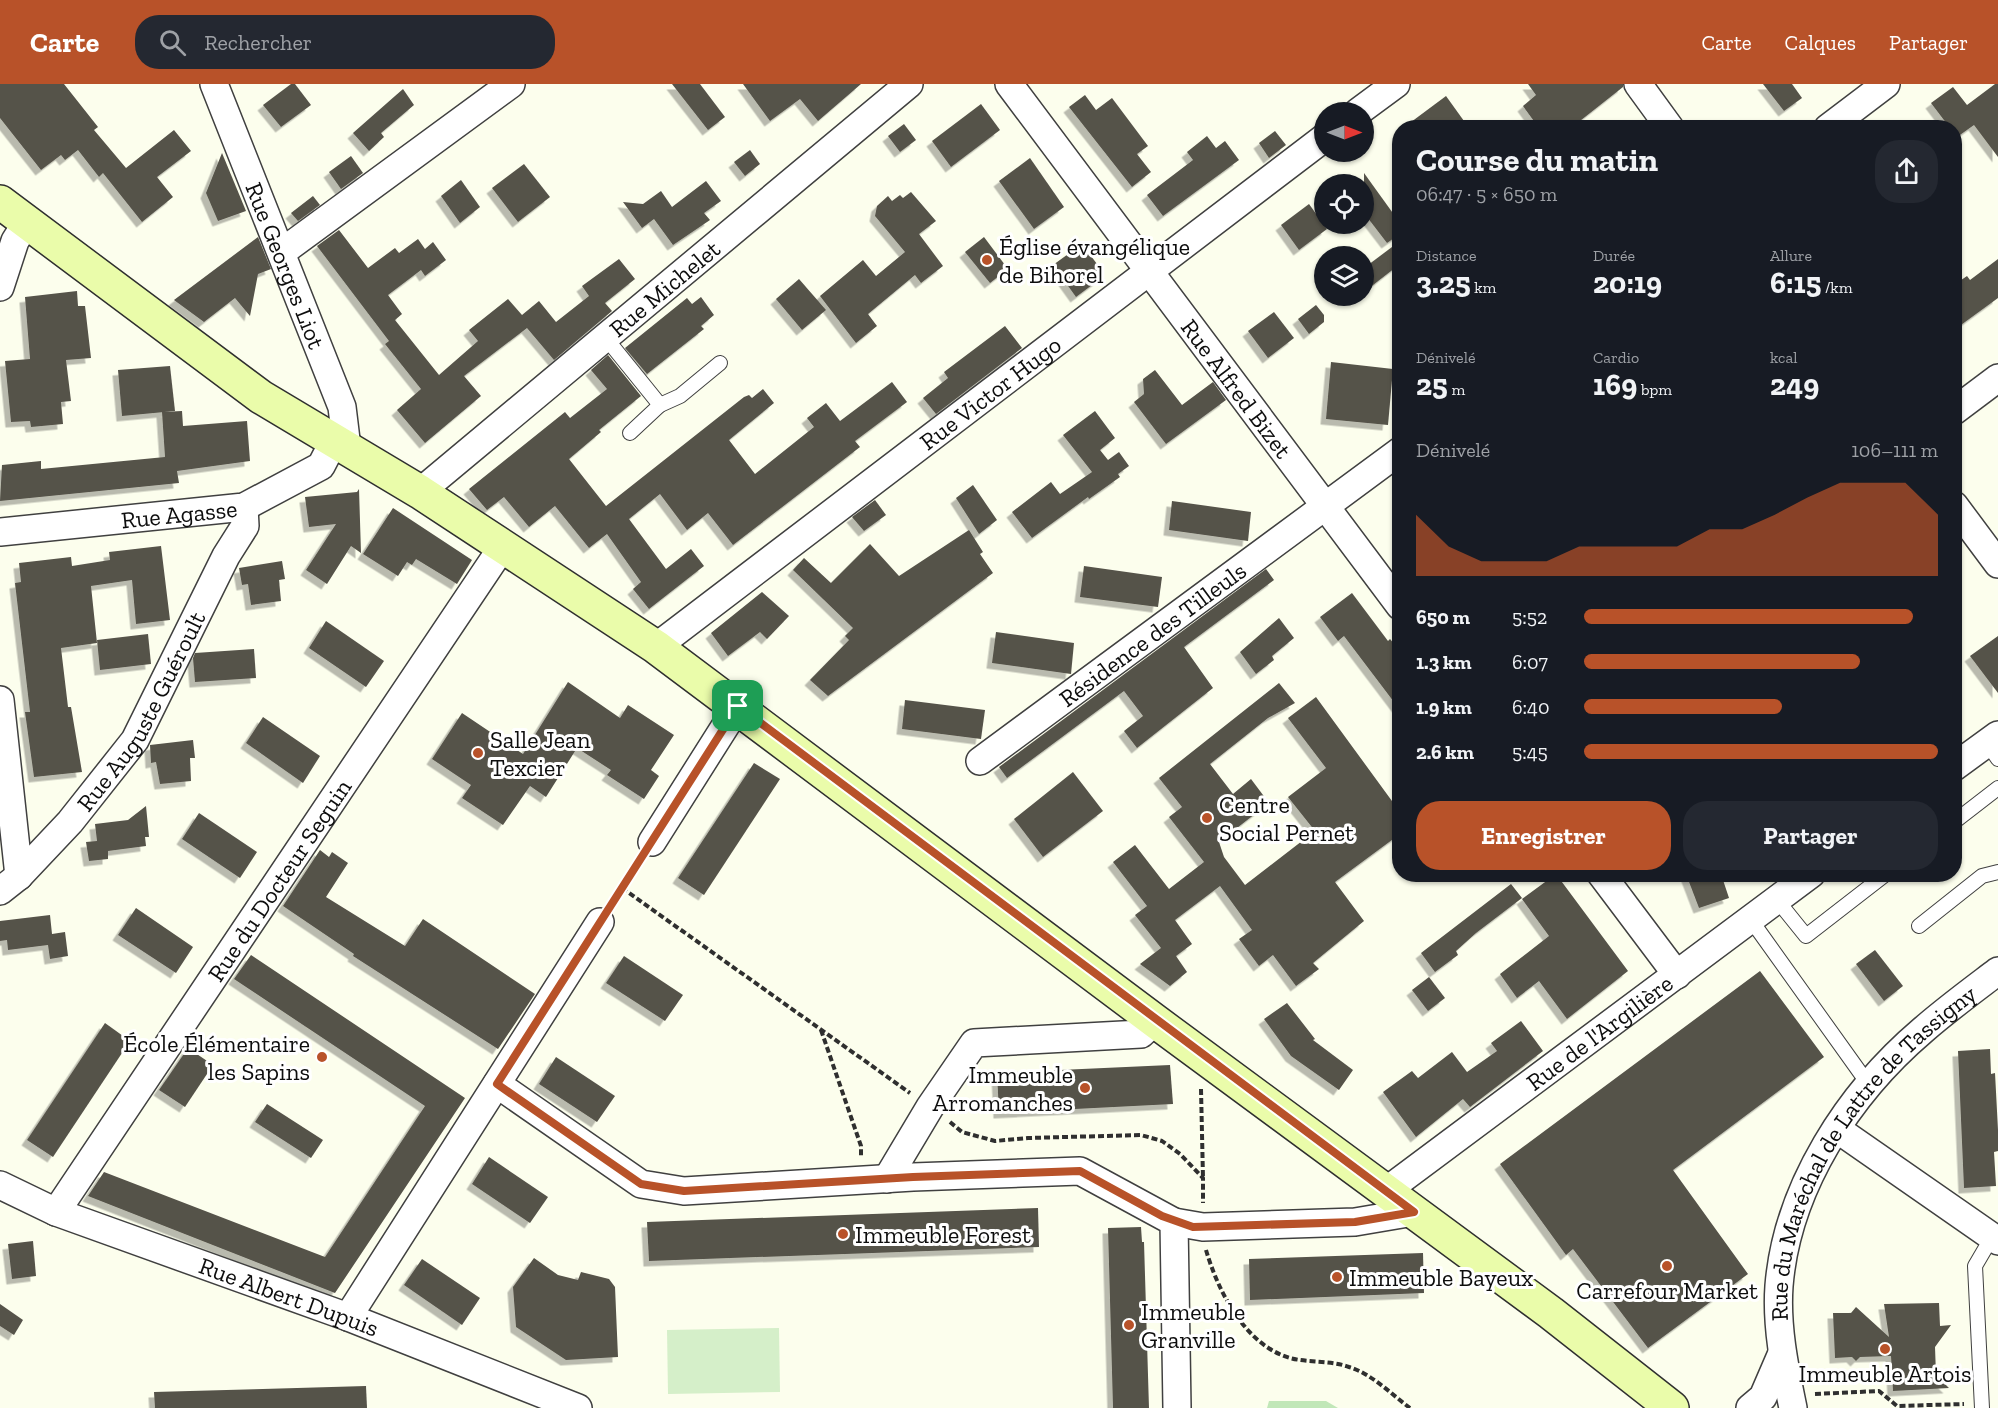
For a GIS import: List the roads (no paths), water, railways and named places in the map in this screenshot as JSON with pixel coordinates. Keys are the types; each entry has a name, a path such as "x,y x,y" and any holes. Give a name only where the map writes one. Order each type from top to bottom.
{"street":[{"name":"Rue Georges Liot","path":"214,84 342,407 341,445"},
{"path":"282,252 511,84"},
{"name":"Rue Michelet","path":"420,492 909,84"},
{"name":"Rue Alfred Bizet","path":"1009,84 1392,595"},
{"path":"1372,102 1396,84"},
{"path":"1638,84 1664,120"},
{"path":"1839,120 1886,84"},
{"name":"Rue Victor Hugo","path":"656,647 1314,146"},
{"path":"0,202 261,397 420,492 656,647 738,706 1155,1021 1551,1313 1659,1405"},
{"path":"0,287 15,241 27,222"},
{"path":"1962,405 1998,378"},
{"name":"Rue Agasse","path":"0,532 244,507 321,466 341,445"},
{"name":"Résidence des Tilleuls","path":"980,761 1392,457"},
{"name":"Rue Auguste Guéroult","path":"10,883 70,822 135,740 221,566 245,526 244,507"},
{"path":"1962,516 1998,564"},
{"name":"Rue du Docteur Seguin","path":"56,1212 502,546"},
{"path":"0,700 10,883"},
{"path":"652,842 738,706"},
{"path":"1962,763 1994,746"},
{"path":"1607,882 1677,975"},
{"name":"Rue de l'Argilière","path":"1386,1191 1801,882"},
{"path":"348,1317 600,922"},
{"name":"Rue du Maréchal de Lattre de Tassigny","path":"1787,1404 1779,1287 1785,1249 1806,1182 1837,1129 1869,1085 1922,1030 1998,971"},
{"path":"875,1179 930,1107 974,1043 1141,1034 1155,1021"},
{"path":"497,1084 641,1184 684,1191 875,1179 1080,1171 1174,1222 1203,1227 1355,1222 1414,1212"},
{"path":"1837,1129 1995,1239"},
{"name":"Rue Albert Dupuis","path":"0,1185 56,1212 348,1317 578,1408"},
{"path":"1174,1222 1177,1408"},
{"name":"Rue du Maréchal de Lattre de Tassigny","path":"1750,1408 1763,1397 1782,1353"}],"lane":[{"path":"605,337 660,405"},
{"path":"630,433 660,405 680,396 720,363"},
{"path":"1962,816 1998,788"},
{"path":"1919,926 1982,876 1998,872"},
{"path":"1778,900 1806,936 1876,882"},
{"path":"1751,920 1869,1085"},
{"path":"1981,1406 1975,1266 1995,1239"}],"place":[{"name":"Église évangélique de Bihorel","path":"987,260"},
{"name":"Salle Jean Texcier","path":"478,753"},
{"name":"Centre Social Pernet","path":"1207,818"},
{"name":"École Élémentaire les Sapins","path":"322,1057"},
{"name":"Immeuble Arromanches","path":"1085,1088"},
{"name":"Immeuble Forest","path":"843,1234"},
{"name":"Carrefour Market","path":"1667,1266"},
{"name":"Immeuble Bayeux","path":"1337,1277"},
{"name":"Immeuble Granville","path":"1129,1325"},
{"name":"Immeuble Artois","path":"1885,1349"}]}
